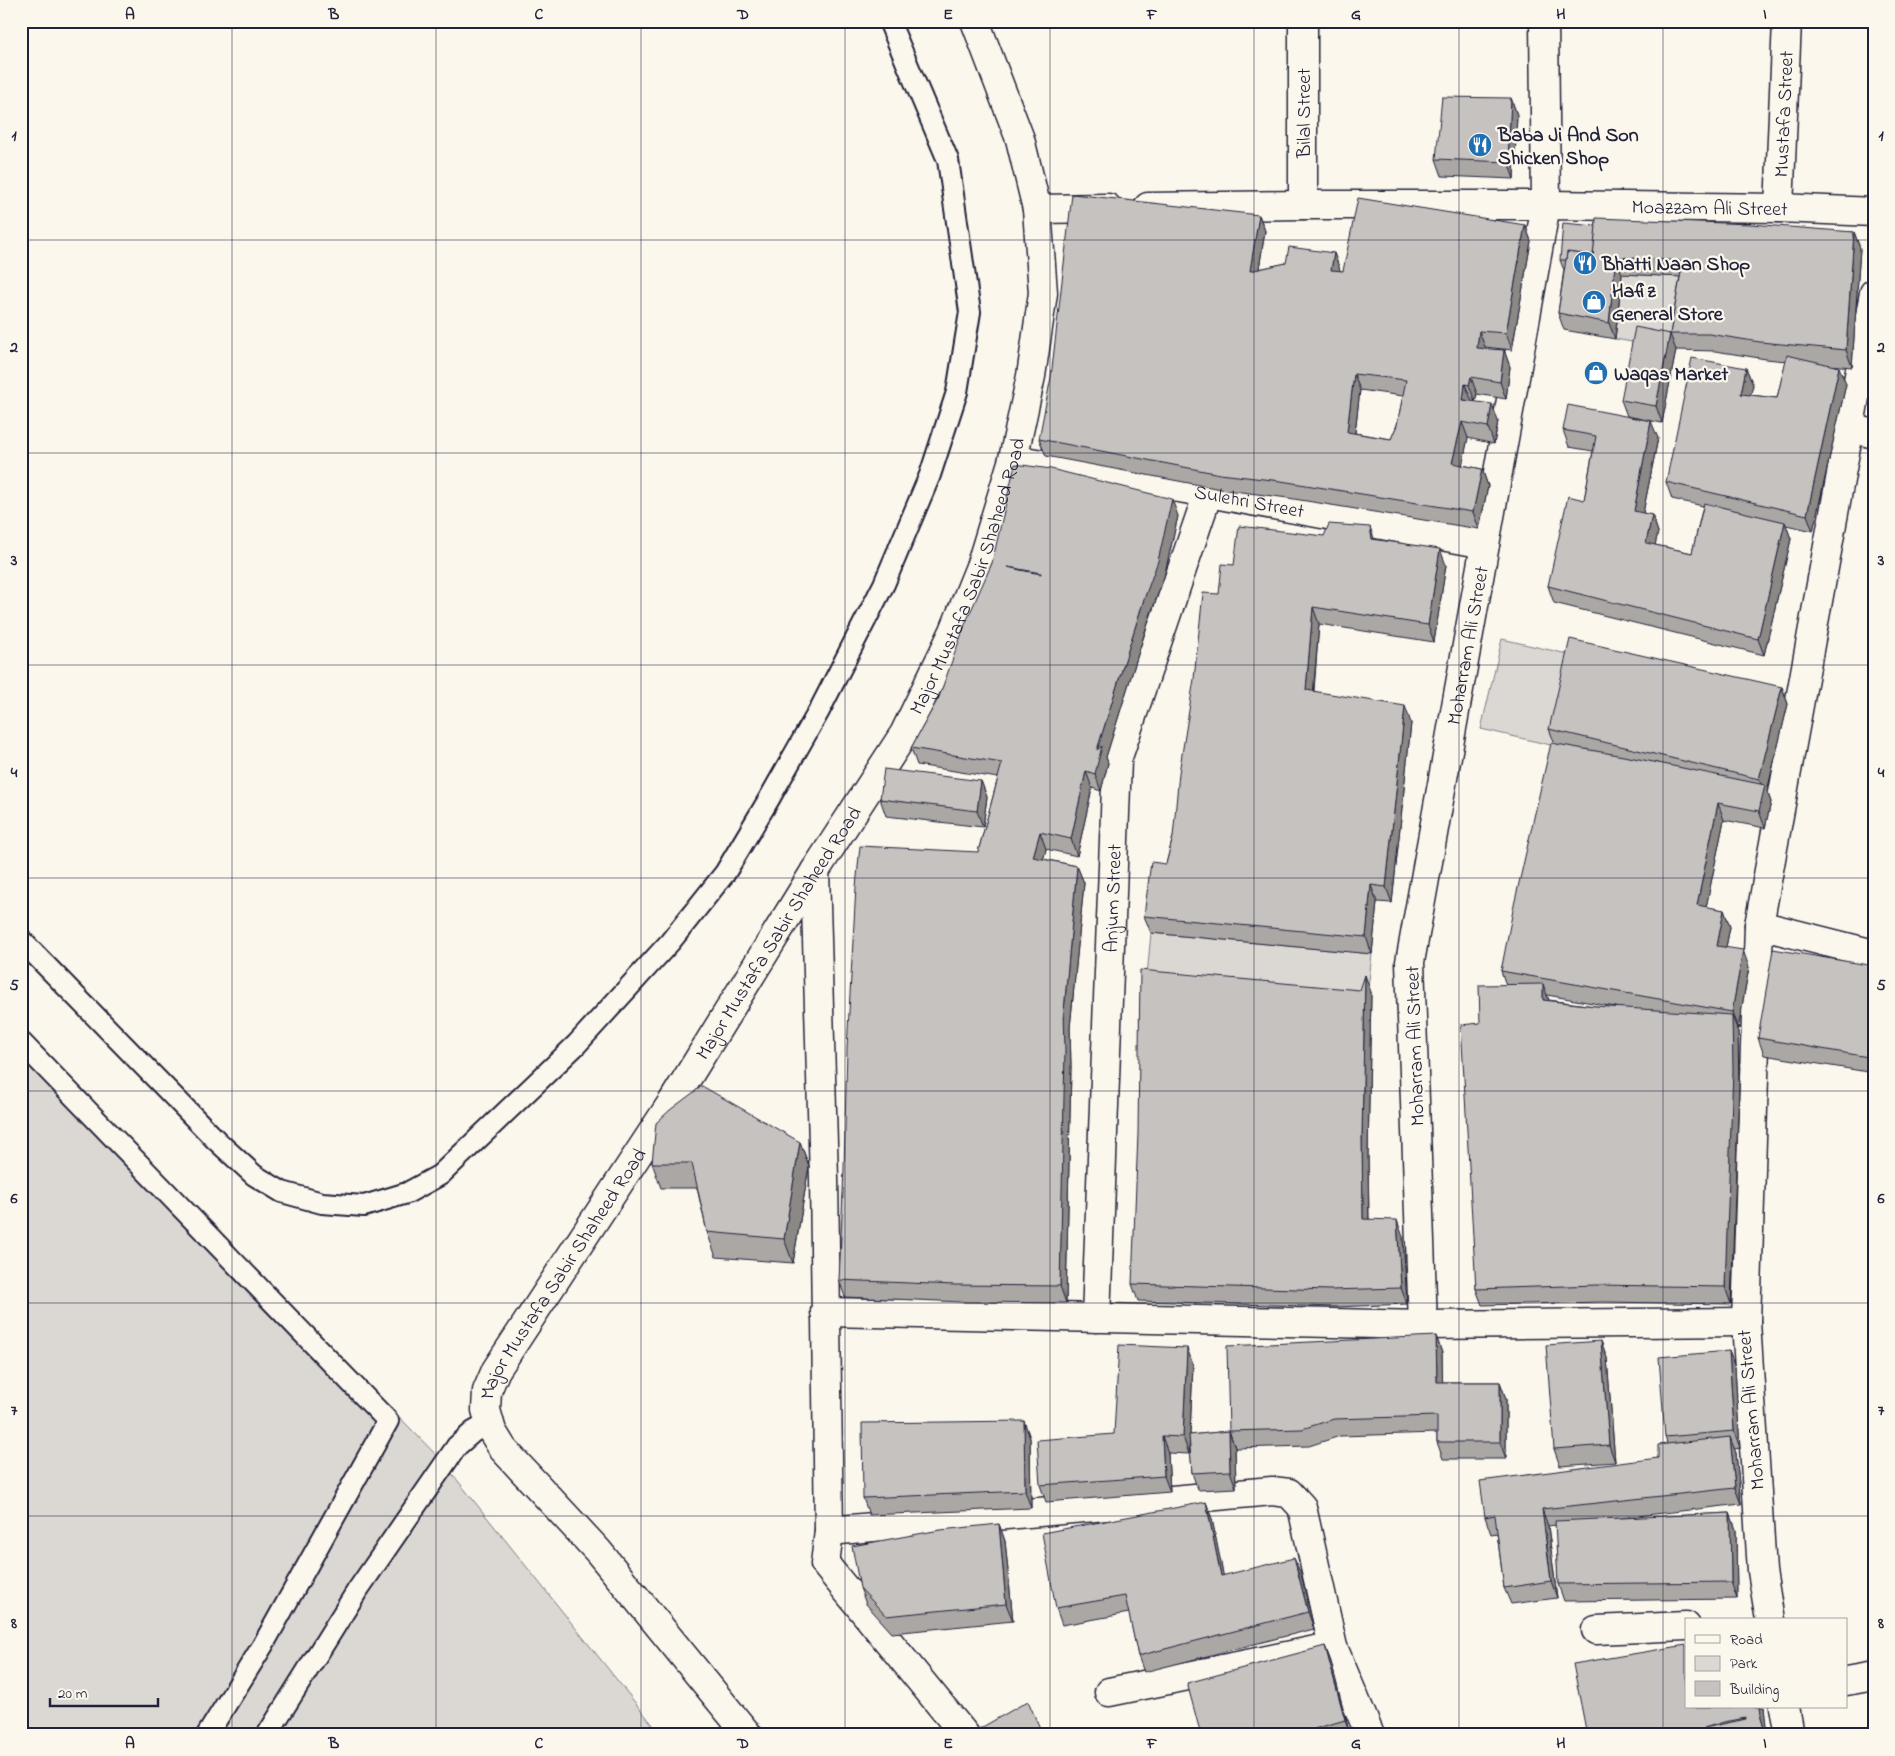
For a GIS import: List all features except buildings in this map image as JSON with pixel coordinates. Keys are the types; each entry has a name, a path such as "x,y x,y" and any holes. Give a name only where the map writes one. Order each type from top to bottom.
{"street":[{"name":"Major Mustafa Sabir Shaheed Road","path":"748,1735 598,1551 503,1449 489,1423 486,1410 487,1391 496,1370 673,1101 815,871 904,734 954,631 981,564 1013,459 1031,376 1043,293 1037,209 1020,139 975,21"},
{"name":"Bilal Street","path":"1302,205 1303,21"},
{"name":"Moharram Ali Street","path":"1544,21 1546,205 1410,962 1423,1325 1746,1322 1762,1571 1770,1618"},
{"name":"Mustafa Street","path":"1779,208 1787,21"},
{"name":"Moazzam Ali Street","path":"1037,209 1302,205 1546,205 1779,208 1874,212"},
{"path":"1746,1322 1759,925 1862,431 1874,293"},
{"name":"Sulehri Street","path":"1013,459 1484,544"},
{"name":"Anjum Street","path":"1096,1318 1117,760 1208,493"},
{"path":"815,871 824,1178 829,1531 825,1564 965,1735"},
{"path":"1759,925 1874,954"},
{"path":"825,1312 1423,1325"},
{"path":"829,1531 1272,1491 1289,1493 1302,1507 1333,1647 1370,1735"},
{"path":"1596,1630 1685,1626"},
{"path":"1109,1692 1333,1647"},
{"path":"1848,1680 1874,1676"},
{"path":"1784,1708 1789,1735"}],"lane":[{"path":"21,940 217,1141 254,1175 282,1192 322,1203 364,1206 407,1193 440,1175 576,1045 670,942 725,873 769,799 819,712 884,584 930,475 957,392 970,312 948,160 889,21"},
{"path":"21,1042 388,1421 263,1644 207,1735"},
{"path":"267,1735 357,1591 457,1446 473,1432 489,1423"}],"green space":[{"path":"1622,274 1689,277 1676,350 1615,339"},
{"path":"1502,639 1576,656 1555,746 1481,729"},
{"path":"1151,933 1372,954 1366,1007 1146,986"},
{"path":"21,1027 442,1461 661,1735 21,1735"}],"place":[{"name":"Baba Ji And Son Shicken Shop","path":"1480,145"},
{"name":"Bhatti Naan Shop","path":"1585,263"},
{"name":"Hafiz General Store","path":"1594,302"},
{"name":"Waqas Market","path":"1596,373"}]}
